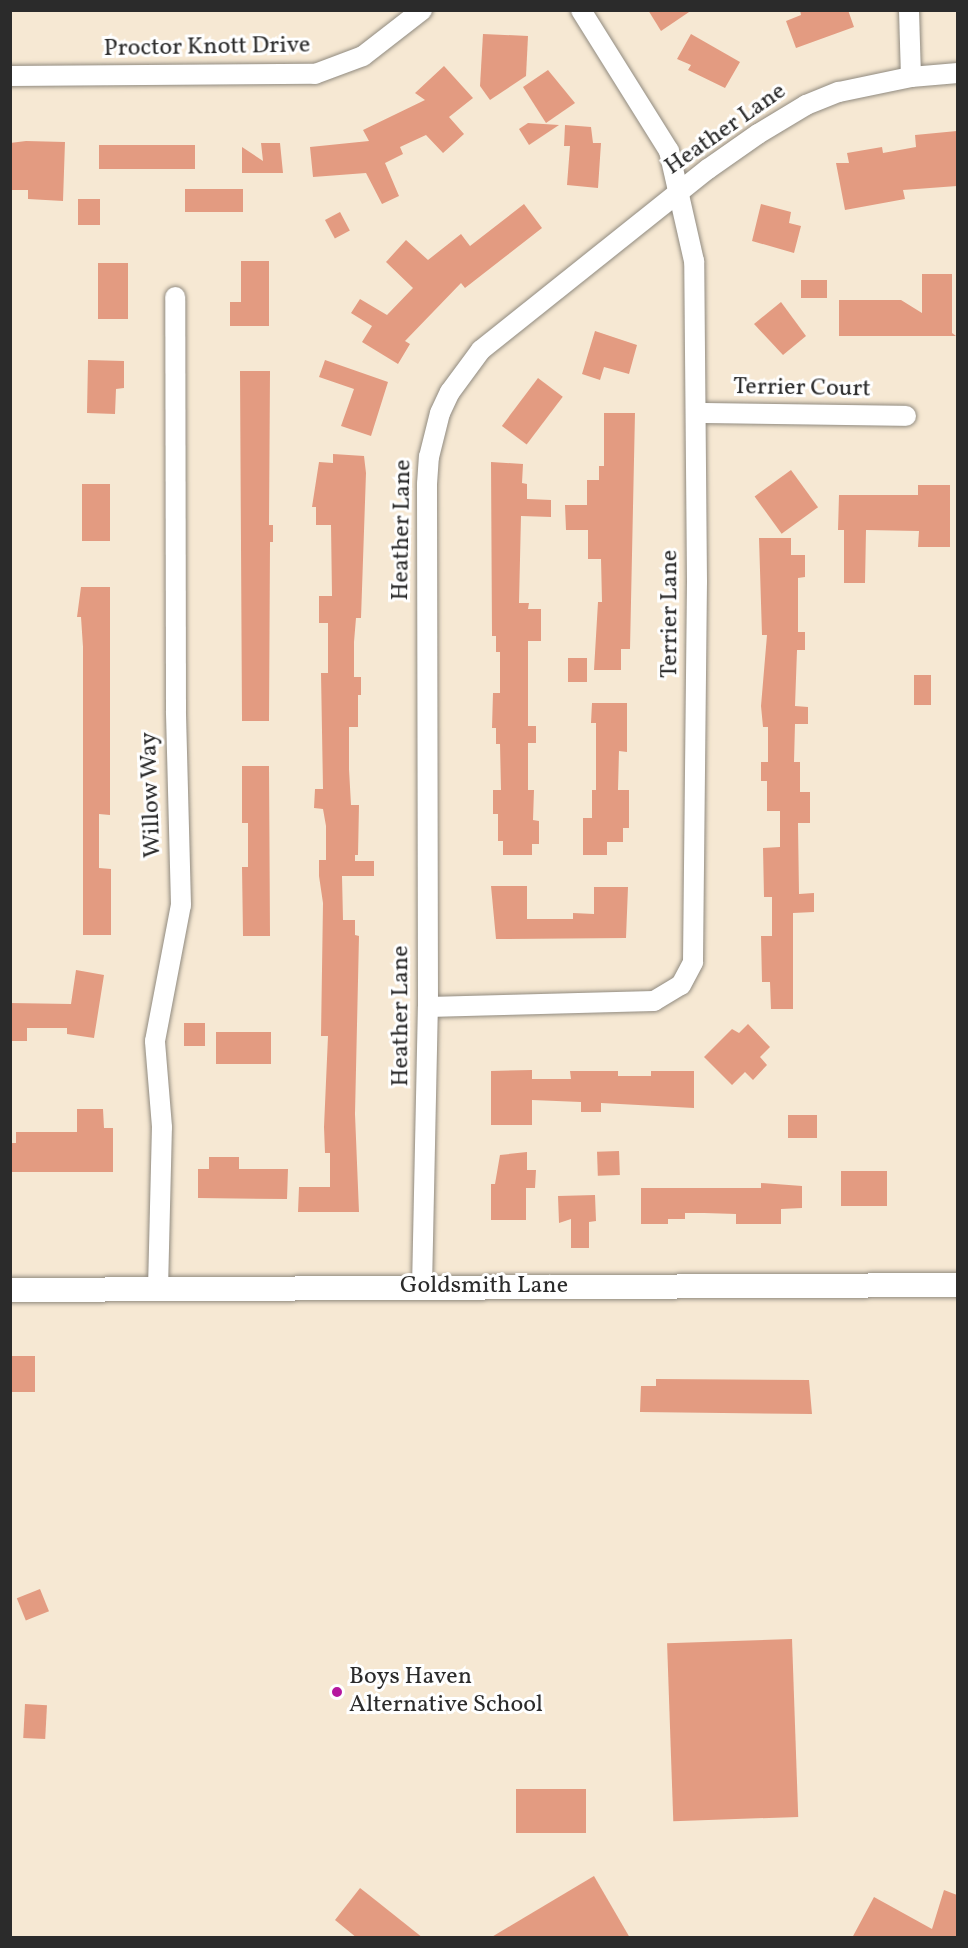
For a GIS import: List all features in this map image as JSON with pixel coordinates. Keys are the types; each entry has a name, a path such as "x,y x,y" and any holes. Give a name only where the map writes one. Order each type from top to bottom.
{"street":[{"name":"Proctor Knott Drive","path":"10,76 315,74 363,56 422,10"},
{"name":"Terrier Lane","path":"428,1007 654,1001 681,985 688,974 695,935 697,413 694,261 681,193 669,151 581,10"},
{"path":"909,10 911,77"},
{"name":"Heather Lane","path":"422,1288 428,1007 427,484 436,424 450,392 481,350 758,134 806,105 839,92 911,77 957,74"},
{"name":"Willow Way","path":"158,1289 162,1127 155,1041 181,905 176,711 175,297"},
{"name":"Terrier Court","path":"697,413 906,416"},
{"name":"Goldsmith Lane","path":"10,1290 957,1285"}],"building":[{"path":"648,10 692,10 661,31"},
{"path":"800,10 848,10 854,27 796,48 786,21 801,15"},
{"path":"483,34 528,36 526,76 490,100 480,86"},
{"path":"691,34 740,62 725,88 688,70 691,65 677,59"},
{"path":"444,66 473,98 449,117 464,134 443,153 426,135 400,147 403,154 385,163 399,196 382,204 366,173 313,177 310,147 369,141 363,130 425,100 415,93"},
{"path":"548,70 575,103 546,123 523,87"},
{"path":"528,123 559,125 529,145 519,129"},
{"path":"565,125 591,127 593,143 601,143 598,188 567,185 570,146 564,146"},
{"path":"957,131 957,186 903,190 905,199 845,210 836,163 849,163 847,153 882,147 883,153 916,147 915,135"},
{"path":"65,142 63,201 28,199 28,190 11,190 10,143"},
{"path":"261,143 280,143 283,173 242,173 242,147 263,161"},
{"path":"99,145 195,145 195,169 99,169"},
{"path":"185,189 243,189 243,212 185,212"},
{"path":"78,199 100,199 100,225 78,225"},
{"path":"524,204 542,228 465,288 461,283 405,341 410,344 398,364 362,342 372,326 351,313 360,299 387,315 413,288 386,262 406,240 428,260 461,234 470,246"},
{"path":"761,204 791,212 789,223 801,226 794,253 752,241"},
{"path":"340,212 350,231 335,239 325,220"},
{"path":"241,261 269,261 269,326 230,326 230,302 241,302"},
{"path":"98,263 128,263 128,319 98,319"},
{"path":"922,274 952,274 952,333 956,336 839,336 839,300 901,300 922,313"},
{"path":"801,280 827,280 827,298 801,298"},
{"path":"781,302 806,336 783,355 754,324"},
{"path":"595,331 637,345 629,374 604,367 600,380 582,374"},
{"path":"88,360 124,361 124,388 116,389 115,414 87,413"},
{"path":"325,360 388,382 371,436 341,426 354,389 319,377"},
{"path":"240,371 270,371 269,525 273,525 273,542 270,542 269,721 242,721"},
{"path":"538,378 563,397 527,445 502,426"},
{"path":"604,413 635,413 630,649 621,649 621,670 594,670 598,602 602,602 601,559 588,559 588,530 566,530 565,505 587,505 587,480 599,480 599,466 604,466"},
{"path":"333,454 364,456 366,473 361,618 356,618 354,642 354,677 361,677 361,695 358,695 358,727 349,727 349,769 351,805 359,805 358,855 355,855 355,861 374,861 374,876 342,876 343,920 355,920 355,935 359,936 355,1114 359,1212 298,1212 299,1187 330,1187 330,1153 325,1153 324,1127 328,1036 321,1036 323,903 319,876 319,860 326,860 326,826 323,809 314,808 315,789 323,789 321,673 328,673 328,623 319,623 319,596 332,596 331,525 316,525 316,507 312,507 319,462 333,463"},
{"path":"491,462 523,464 522,483 527,484 527,499 551,500 551,517 521,516 519,603 529,603 528,609 541,609 541,641 528,641 528,726 536,726 536,743 528,743 528,790 534,790 533,820 539,821 539,844 532,844 532,855 503,855 503,841 498,841 498,814 493,814 493,790 501,790 500,744 496,744 496,728 492,728 493,693 500,693 500,652 496,652 496,636 492,636"},
{"path":"791,470 818,507 782,534 755,496"},
{"path":"82,484 110,484 110,541 82,541"},
{"path":"918,485 950,485 950,547 918,547 919,531 866,530 865,583 844,583 844,530 838,530 839,495 918,495"},
{"path":"759,538 791,538 791,555 805,555 805,577 798,578 798,632 805,632 805,650 797,650 795,706 808,707 808,724 795,724 794,762 800,762 800,792 810,792 810,823 798,823 799,894 814,893 814,912 793,913 793,1009 771,1009 770,982 762,982 761,936 772,936 772,897 764,897 763,848 780,847 780,811 767,811 767,781 761,781 761,762 768,762 768,727 763,727 761,706 767,635 762,635"},
{"path":"81,587 110,587 110,815 99,814 99,868 111,869 111,935 83,935 83,647 81,617 77,617"},
{"path":"568,658 587,658 587,682 568,682"},
{"path":"914,675 931,675 931,705 914,705"},
{"path":"592,703 627,703 627,752 619,751 618,790 629,790 629,828 623,828 623,842 607,842 607,855 583,855 583,818 592,818 592,790 596,790 596,723 591,723"},
{"path":"242,766 269,766 270,936 243,936 242,867 248,867 248,823 242,823"},
{"path":"491,886 527,886 527,919 573,919 573,913 594,914 594,887 628,887 626,938 496,939"},
{"path":"76,970 104,975 94,1038 67,1034 67,1028 27,1028 27,1041 10,1041 10,1003 71,1004"},
{"path":"184,1023 205,1023 205,1046 184,1046"},
{"path":"748,1024 770,1047 760,1057 767,1065 753,1080 745,1072 732,1085 704,1057 732,1029 739,1033"},
{"path":"216,1032 271,1032 271,1064 216,1064"},
{"path":"532,1070 532,1079 571,1079 570,1071 618,1071 618,1076 651,1076 651,1071 694,1071 694,1108 601,1103 601,1112 581,1112 581,1102 532,1100 532,1125 491,1125 491,1071"},
{"path":"77,1109 103,1109 104,1128 113,1128 113,1172 10,1172 10,1143 16,1143 16,1132 77,1132"},
{"path":"788,1115 817,1115 817,1138 788,1138"},
{"path":"619,1151 620,1175 598,1176 597,1152"},
{"path":"527,1152 527,1170 536,1170 535,1188 526,1188 526,1220 491,1220 491,1184 495,1184 500,1155"},
{"path":"209,1157 239,1157 239,1169 288,1169 287,1199 198,1198 198,1169 209,1169"},
{"path":"841,1171 887,1171 887,1206 841,1206"},
{"path":"761,1183 802,1186 802,1208 781,1209 781,1224 736,1224 736,1214 685,1213 685,1219 668,1219 668,1224 641,1224 641,1188 761,1188"},
{"path":"595,1195 596,1221 589,1222 589,1248 571,1248 571,1219 559,1223 558,1196"},
{"path":"10,1356 35,1356 35,1392 10,1392"},
{"path":"656,1379 809,1380 812,1414 640,1412 641,1386 656,1386"},
{"path":"40,1589 49,1611 26,1621 17,1598"},
{"path":"792,1639 798,1817 673,1821 667,1643"},
{"path":"25,1704 47,1705 45,1739 23,1738"},
{"path":"516,1789 586,1789 586,1833 516,1833"},
{"path":"594,1876 630,1938 490,1938"},
{"path":"360,1888 423,1938 357,1938 335,1920"},
{"path":"944,1890 957,1895 957,1938 852,1938 874,1897 932,1929"}],"place":[{"name":"Boys Haven Alternative School","path":"337,1692"}]}
